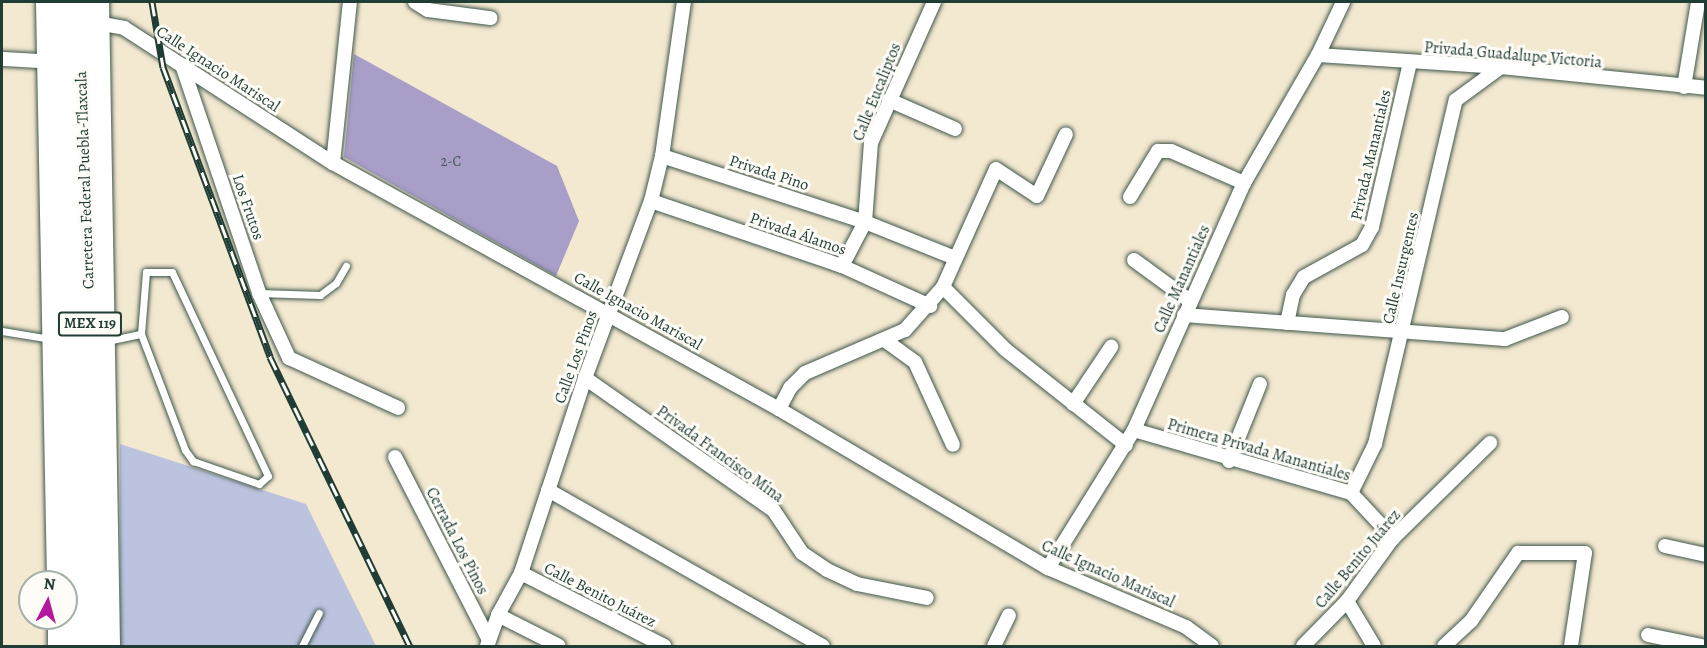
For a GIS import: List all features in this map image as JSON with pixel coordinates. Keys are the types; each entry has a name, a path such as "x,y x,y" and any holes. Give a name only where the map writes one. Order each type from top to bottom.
{"main road":[{"name":"Carretera Federal Puebla-Tlaxcala","path":"68,13 99,2"},
{"name":"Carretera Federal Puebla-Tlaxcala","path":"68,13 73,62 93,646"},
{"name":"Carretera Federal Puebla-Tlaxcala","path":"68,13 73,62 81,341 77,646"},
{"name":"Carretera Federal Puebla-Tlaxcala","path":"58,570 81,341"},
{"name":"Carretera Federal Puebla-Tlaxcala","path":"81,341 110,646"},
{"path":"58,630 58,646"}],"street":[{"path":"333,163 350,2"},
{"path":"415,2 428,10 490,18"},
{"name":"Calle Los Pinos","path":"488,643 498,615 520,573 585,378 651,201 662,156 684,2"},
{"name":"Calle Eucaliptos","path":"842,266 865,222 871,143 934,2"},
{"name":"Calle Manantiales","path":"1048,567 1134,430 1244,183 1318,55 1343,2"},
{"path":"1684,87 1698,2"},
{"name":"Calle Ignacio Mariscal","path":"68,13 124,28 333,163 779,409 1048,567 1186,627 1212,646"},
{"name":"Privada Guadalupe Victoria","path":"1318,55 1410,63 1501,67 1706,88"},
{"path":"2,59 73,62"},
{"name":"Privada Manantiales","path":"1287,323 1293,295 1304,277 1362,245 1372,226 1410,63"},
{"name":"Los Frutos","path":"182,65 259,293 289,358 398,408"},
{"name":"Calle Insurgentes","path":"1351,493 1375,444 1403,334 1456,100 1501,67"},
{"path":"889,100 956,129"},
{"path":"779,409 790,388 805,373 886,341 930,306 943,287 996,169 1037,196 1066,134"},
{"path":"1130,197 1158,151 1171,151 1244,183"},
{"name":"Privada Pino","path":"662,156 865,222 955,258"},
{"name":"Privada Álamos","path":"651,201 842,266 930,306"},
{"path":"1134,260 1190,301"},
{"path":"943,287 1006,350 1126,445"},
{"path":"1184,315 1403,334 1505,339 1562,317"},
{"path":"886,341 915,362 953,445"},
{"path":"1073,404 1110,347"},
{"name":"Privada Francisco Mina","path":"585,378 774,511 802,553 827,570 857,584 927,598"},
{"path":"1229,461 1260,384"},
{"name":"Primera Privada Manantiales","path":"1134,430 1229,461 1351,493 1393,538"},
{"name":"Calle Benito Juárez","path":"1303,646 1347,601 1393,538 1490,443"},
{"name":"Cerrada Los Pinos","path":"395,457 488,643"},
{"path":"548,490 823,646"},
{"path":"1665,546 1706,555"},
{"path":"1444,646 1470,621 1518,553 1584,553 1571,646"},
{"name":"Calle Benito Juárez","path":"520,573 664,646"},
{"path":"1347,601 1374,646"},
{"path":"498,615 559,646"},
{"path":"994,646 1009,615"},
{"path":"1648,635 1701,646"}],"lane":[{"path":"259,293 320,295 336,283 346,266"},
{"path":"146,272 172,272 267,476 259,484 193,462 185,450 141,334 146,272"},
{"path":"2,331 81,341 141,334"},
{"path":"302,646 319,613"}],"shaded area":[{"path":"120,444 306,504 376,646 120,646"}],"building":[{"path":"354,54 557,166 579,221 556,276 344,157"}],"railway":[{"path":"152,2 163,67 270,357 410,646"}]}
